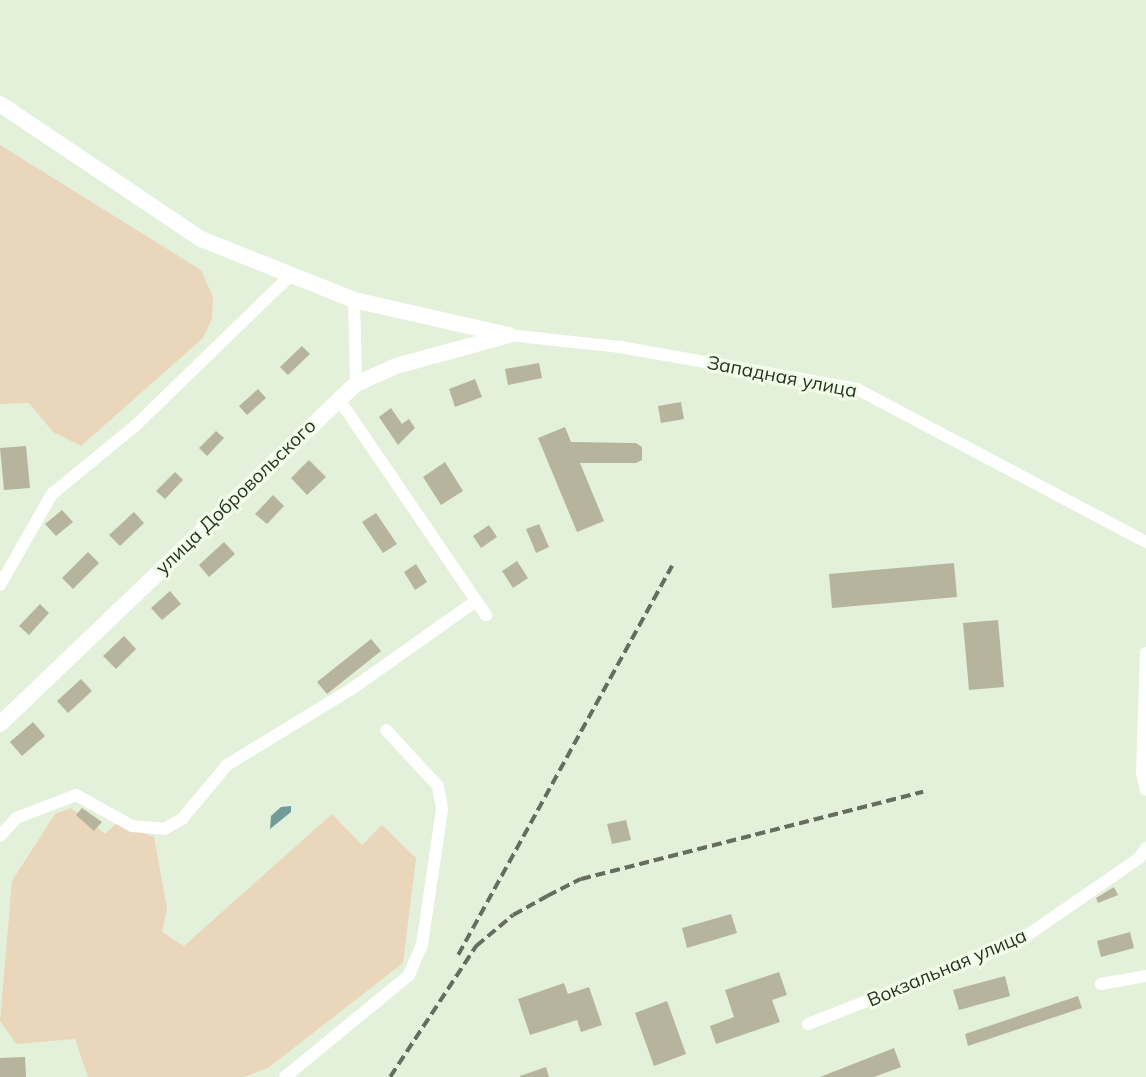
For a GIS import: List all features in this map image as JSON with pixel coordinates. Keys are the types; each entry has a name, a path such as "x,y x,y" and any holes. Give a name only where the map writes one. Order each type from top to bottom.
{"street":[{"path":"0,104 201,239 289,277 354,300 509,335"},
{"path":"0,585 52,494 135,426 289,277"},
{"path":"354,300 356,384"},
{"name":"улица Добровольского","path":"0,724 338,398 356,384 396,366 509,335"},
{"name":"Западная улица","path":"509,335 620,347 857,389 1146,542"},
{"path":"338,398 486,615"},
{"path":"0,836 16,818 76,796 132,826 164,829 181,819 228,765 353,688 476,601"},
{"path":"1146,653 1142,773 1146,790"},
{"path":"285,1077 409,975 422,945 442,809 438,786 386,730"},
{"name":"Вокзальная улица","path":"808,1024 1016,943 1146,848"},
{"path":"1101,984 1146,976"}],"shaded area":[{"path":"0,145 201,270 213,297 212,319 203,338 81,446 53,432 29,403 0,404"},
{"path":"71,808 105,834 117,823 154,837 167,909 162,932 184,946 332,814 362,845 382,825 416,858 403,963 268,1068 244,1077 88,1077 75,1039 16,1044 0,1021 12,881 55,814"}],"water":[{"path":"291,806 291,812 270,829 271,816 281,807"}],"building":[{"path":"302,346 310,354 288,375 280,367"},
{"path":"539,363 542,378 508,385 505,369"},
{"path":"475,379 482,397 455,407 449,389"},
{"path":"258,389 266,398 247,415 239,406"},
{"path":"681,402 684,419 661,423 658,406"},
{"path":"391,408 402,424 409,419 415,428 398,445 379,417"},
{"path":"565,427 571,442 636,443 642,447 642,460 636,463 580,463 604,521 577,532 538,438"},
{"path":"216,431 224,438 207,456 199,448"},
{"path":"26,446 30,488 4,490 0,448"},
{"path":"309,460 326,477 307,495 291,478"},
{"path":"445,462 463,491 441,505 423,477"},
{"path":"175,472 183,480 165,499 156,491"},
{"path":"273,495 284,506 267,524 255,514"},
{"path":"62,510 73,522 56,536 45,524"},
{"path":"134,512 144,523 120,546 109,535"},
{"path":"376,513 397,544 383,553 362,522"},
{"path":"539,524 549,547 536,553 526,529"},
{"path":"489,525 497,537 481,548 473,536"},
{"path":"224,542 235,554 209,577 199,565"},
{"path":"88,552 99,563 73,589 62,578"},
{"path":"517,561 528,578 513,588 502,571"},
{"path":"954,563 957,597 832,608 829,574"},
{"path":"416,564 427,582 415,590 404,572"},
{"path":"170,591 181,604 162,620 151,608"},
{"path":"40,604 49,613 29,635 19,626"},
{"path":"998,620 1004,687 969,690 963,623"},
{"path":"124,636 136,649 116,669 103,656"},
{"path":"371,639 381,651 327,694 317,682"},
{"path":"81,679 92,691 68,713 57,701"},
{"path":"33,722 45,736 22,756 10,742"},
{"path":"82,808 102,822 94,831 76,815"},
{"path":"626,820 631,840 612,844 607,824"},
{"path":"1114,887 1118,895 1098,903 1096,898"},
{"path":"731,914 737,933 687,948 682,928"},
{"path":"1130,932 1134,948 1101,957 1097,941"},
{"path":"779,972 787,995 772,1000 780,1022 716,1044 710,1026 734,1017 725,990"},
{"path":"1005,976 1010,996 959,1010 953,990"},
{"path":"564,983 568,994 589,987 602,1025 581,1032 577,1020 530,1035 518,999"},
{"path":"1078,996 1082,1008 968,1046 965,1034"},
{"path":"667,1001 686,1054 654,1066 635,1013"},
{"path":"894,1048 901,1067 874,1077 820,1077"},
{"path":"25,1057 26,1077 0,1077 0,1058"},
{"path":"546,1067 549,1077 520,1077 520,1076"}],"railway":[{"path":"458,955 672,566"},
{"path":"390,1077 476,946 513,915 547,896 581,879 923,792"}]}
